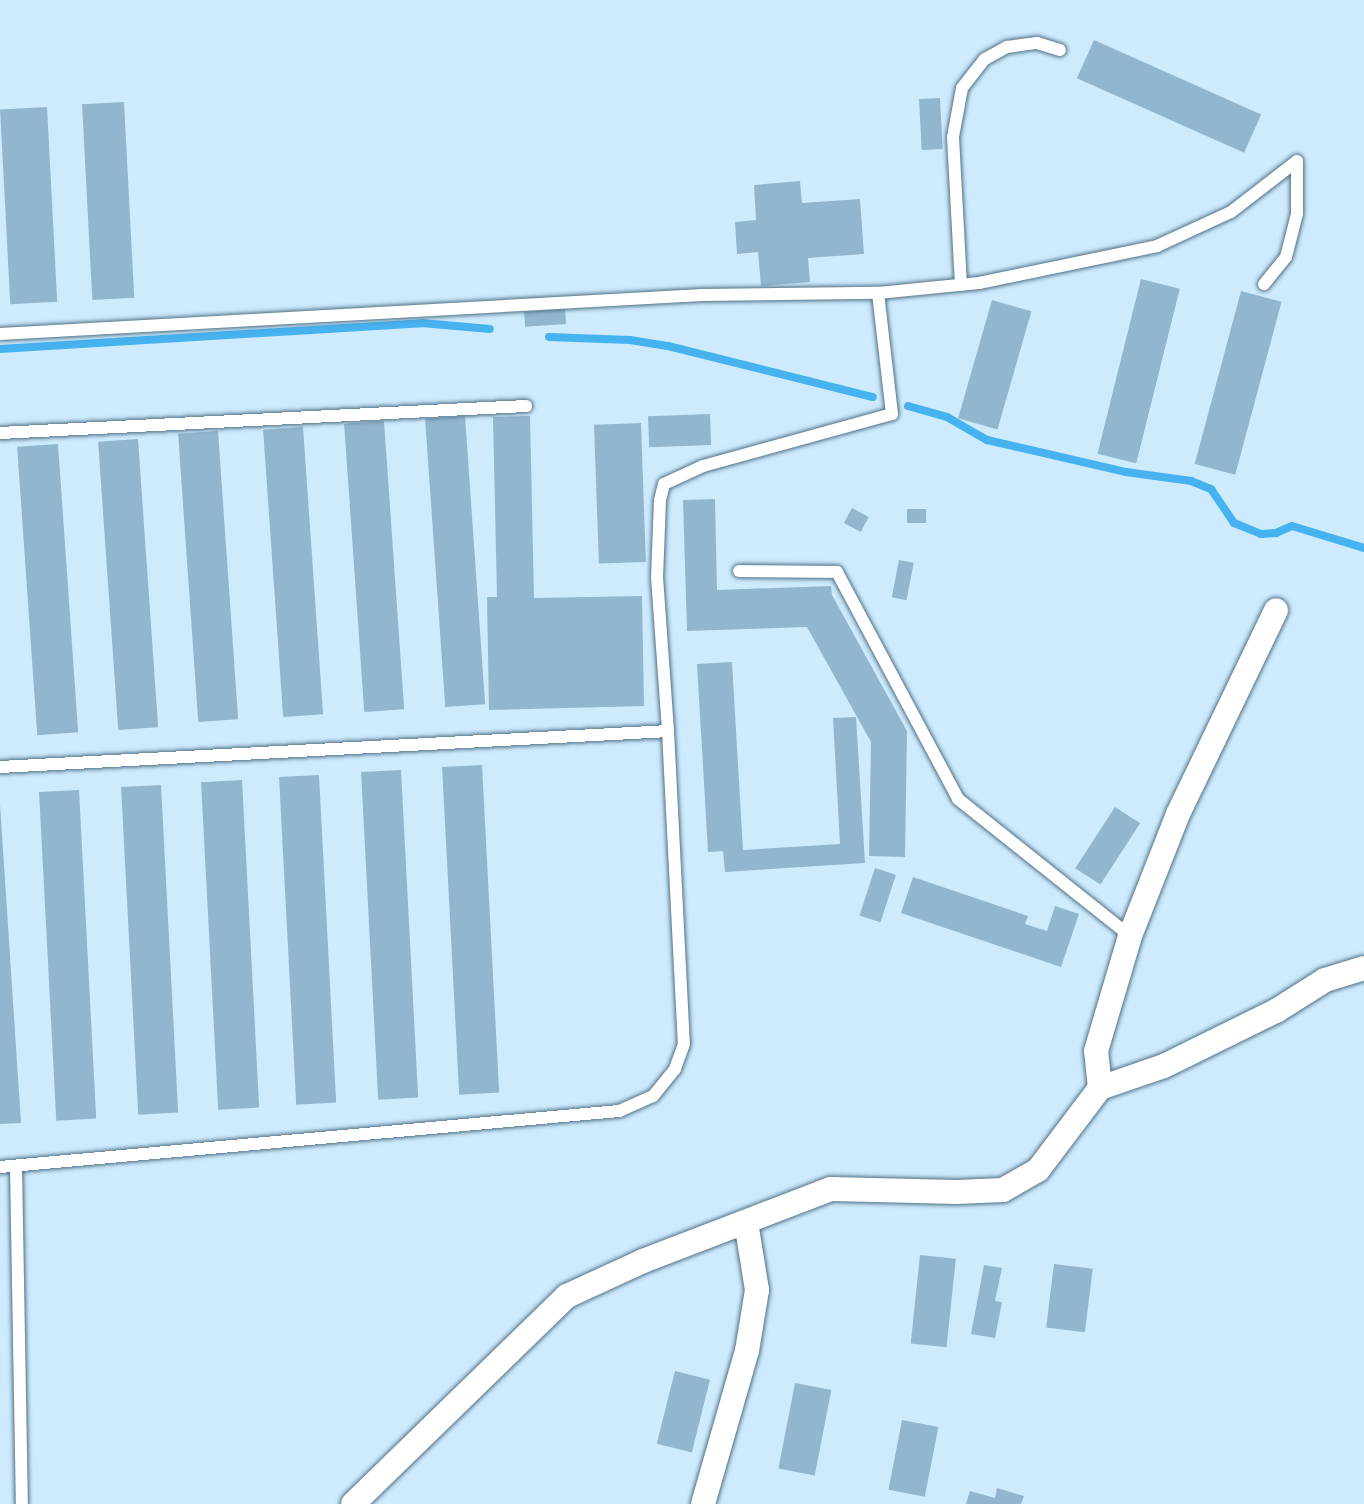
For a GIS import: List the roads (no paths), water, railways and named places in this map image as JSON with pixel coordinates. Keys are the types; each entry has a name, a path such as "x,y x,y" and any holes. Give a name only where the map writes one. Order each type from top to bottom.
{"street":[{"path":"1100,1088 1096,1051 1130,936 1178,814 1276,610"},
{"path":"352,1504 567,1296 643,1262 831,1189 957,1192 1003,1190 1038,1170 1100,1088 1164,1066 1276,1011 1325,980 1364,968"},
{"path":"703,1504 747,1351 757,1290 746,1222"}],"lane":[{"path":"962,285 953,137 962,88 985,59 1007,47 1037,43 1060,50"},
{"path":"0,334 702,295 878,293 979,283 1157,246 1231,212 1297,161 1297,214 1287,257 1264,284"},
{"path":"0,1167 619,1111 653,1096 675,1069 684,1044 668,731 657,577 660,500 664,484 703,466 892,414 878,293"},
{"path":"0,433 526,406"},
{"path":"739,571 837,572 958,799 1130,936"},
{"path":"0,767 668,731"},
{"path":"16,1167 22,1504"}],"waterway":[{"path":"0,349 422,323 490,329"},
{"path":"549,337 630,340 668,346 873,397"},
{"path":"908,406 947,417 987,440 1126,472 1191,481 1211,489 1234,523 1261,534 1276,533 1292,526 1364,548"}]}
